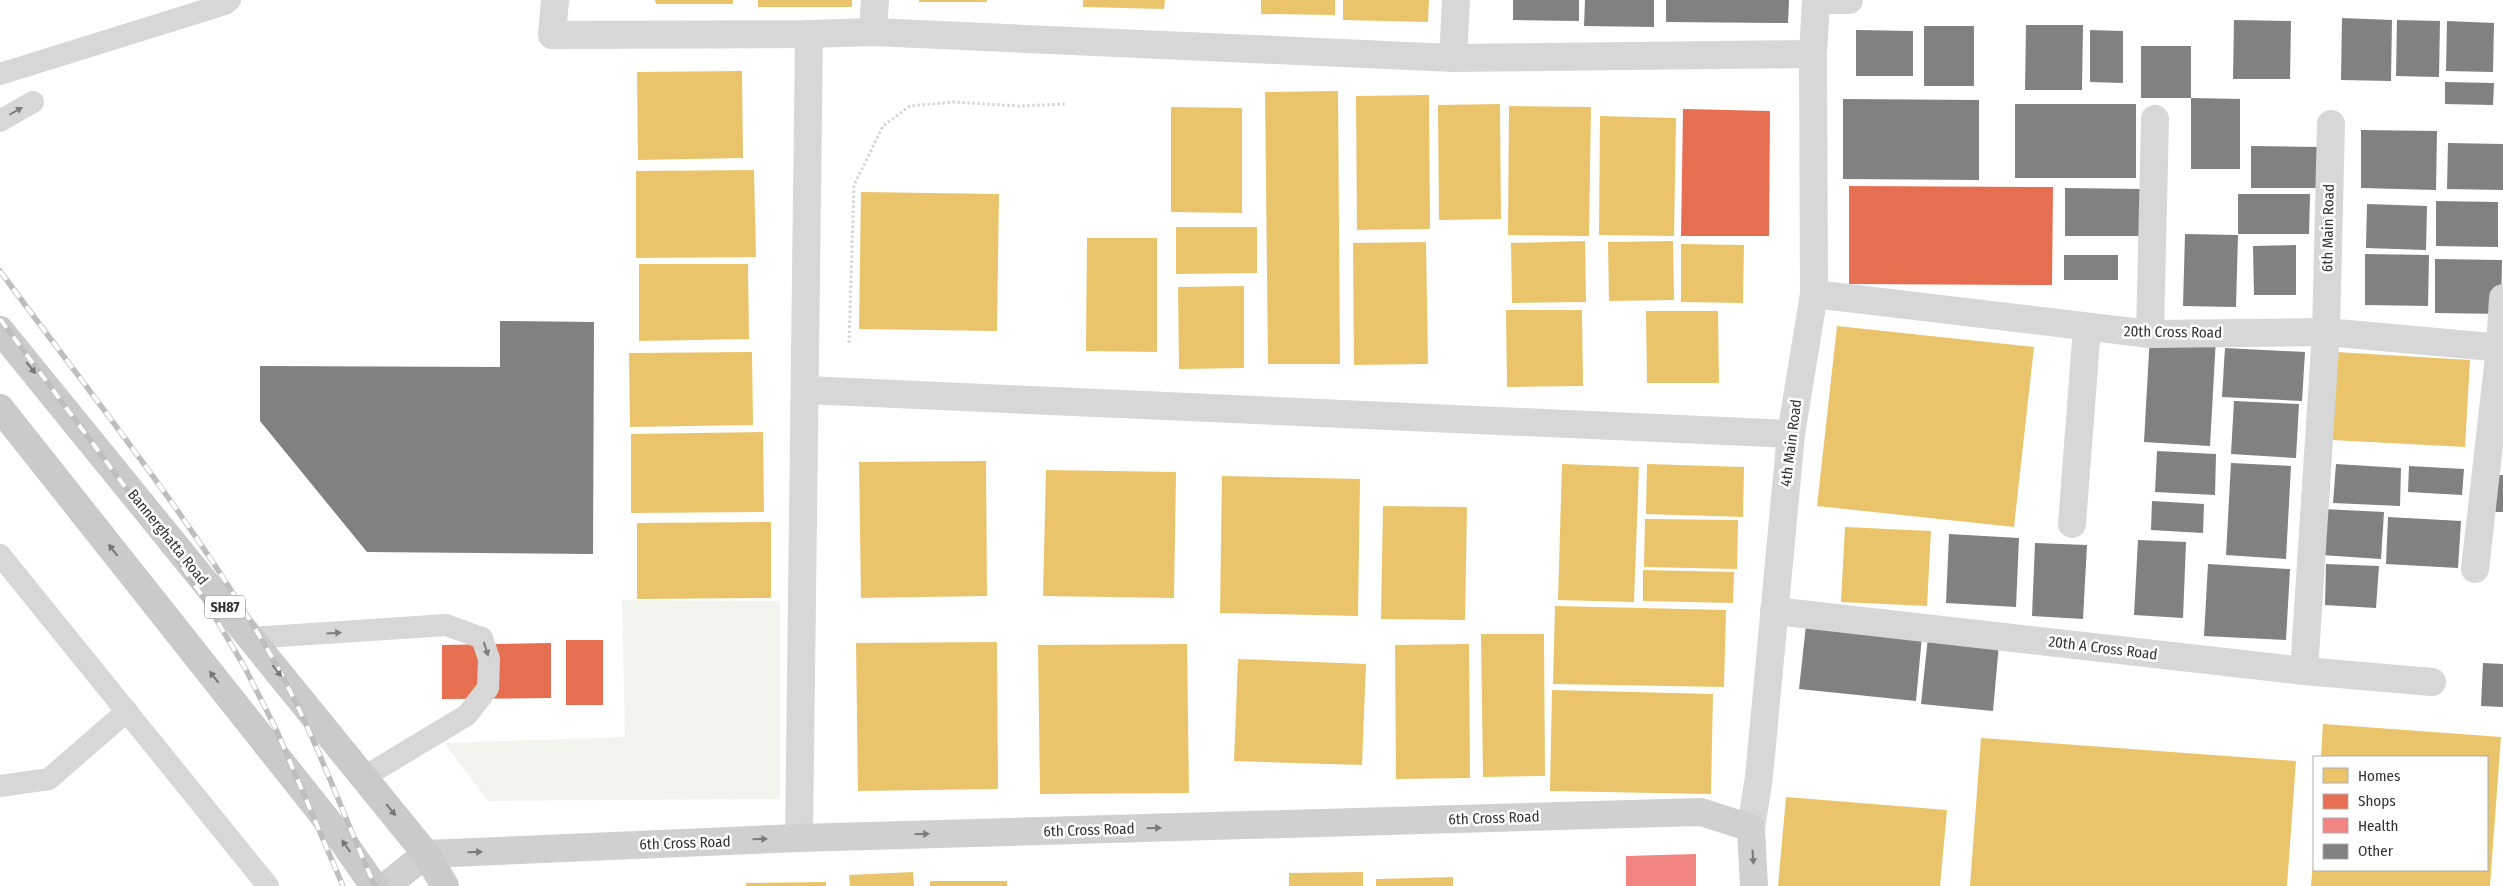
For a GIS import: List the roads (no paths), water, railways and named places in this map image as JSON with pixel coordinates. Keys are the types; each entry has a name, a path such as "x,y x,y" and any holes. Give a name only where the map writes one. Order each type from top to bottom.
{"main road":[{"name":"Bannerghatta Road","path":"0,330 426,854 445,886"},
{"path":"0,408 334,829 374,886"},
{"name":"6th Cross Road","path":"426,854 799,838 1701,812 1751,828"},
{"name":"4th Main Road","path":"1751,828 1754,886"},
{"path":"386,886 426,854"}],"street":[{"path":"555,0 552,35 873,32 1453,58 1813,54"},
{"path":"873,32 876,0"},
{"path":"1453,58 1456,0"},
{"path":"1816,0 1849,0"},
{"name":"4th Main Road","path":"1751,828 1760,777 1791,434 1814,294 1813,54 1816,0"},
{"path":"799,838 809,34"},
{"path":"2150,334 2155,119"},
{"name":"6th Main Road","path":"2304,672 2326,332 2331,124"},
{"name":"20th Cross Road","path":"1814,294 2150,334 2326,332 2502,348"},
{"path":"2475,569 2502,348 2503,298"},
{"path":"2072,524 2087,327"},
{"path":"806,390 1791,434"},
{"name":"20th A Cross Road","path":"1774,611 2304,672 2432,682"}],"lane":[{"path":"0,74 226,4 230,0"},
{"path":"0,121 33,102"},
{"path":"0,556 268,886"},
{"path":"250,638 446,625 482,638 489,659 488,688 467,715 364,777"},
{"path":"0,786 49,779 127,711"}],"railway":[{"path":"0,271 140,458 239,602 269,652 299,709 375,886"},
{"path":"0,319 161,535 205,600 245,668 276,729 343,886"}]}
